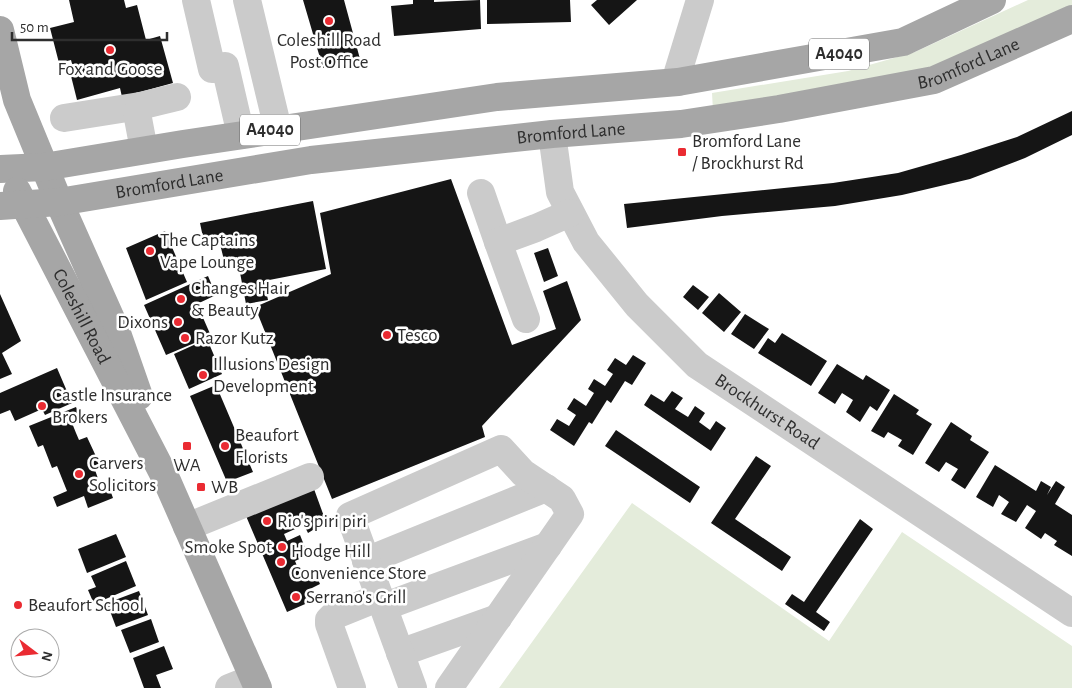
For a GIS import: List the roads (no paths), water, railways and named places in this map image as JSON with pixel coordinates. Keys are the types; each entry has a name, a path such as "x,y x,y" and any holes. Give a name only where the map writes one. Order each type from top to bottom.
{"main road":[{"name":"Bromford Lane","path":"44,167 278,129 497,97 678,82 903,42 992,0"},
{"name":"Bromford Lane","path":"59,202 311,160 552,134 682,124 779,109 934,80 1072,19"},
{"name":"Coleshill Road","path":"0,30 17,100 59,202 120,338 167,481 256,683"},
{"path":"678,82 682,124"},
{"name":"Coleshill Road","path":"1,166 12,205 167,481"},
{"name":"A4040","path":"1,166 44,167"},
{"name":"A4040","path":"12,205 59,202"}],"street":[{"path":"196,0 212,69 225,66 241,135"},
{"path":"247,0 278,129"},
{"path":"678,82 678,72 700,0"},
{"path":"64,118 140,106 177,97"},
{"path":"140,106 137,113 144,150"},
{"name":"Brockhurst Road","path":"552,134 560,192 586,242 637,306 697,365 1072,613"},
{"path":"481,192 526,319"},
{"path":"498,242 536,228 570,212"},
{"path":"413,688 350,516 502,449 522,473 562,499 570,514 449,688"},
{"path":"187,527 310,477"},
{"path":"366,560 546,488"},
{"path":"352,688 329,624 329,620 333,616 382,602 548,546"},
{"path":"400,653 498,618"},
{"path":"229,688 256,683"}],"place":[{"name":"Coleshill Road Post Office","path":"329,21"},
{"name":"Fox and Goose","path":"110,50"},
{"name":"Bromford Lane / Brockhurst Rd","path":"682,152"},
{"name":"The Captains Vape Lounge","path":"150,251"},
{"name":"Changes Hair & Beauty","path":"181,299"},
{"name":"Dixons","path":"178,322"},
{"name":"Tesco","path":"387,335"},
{"name":"Razor Kutz","path":"185,338"},
{"name":"Illusions Design Development","path":"203,375"},
{"name":"Castle Insurance Brokers","path":"42,406"},
{"name":"WA","path":"187,446"},
{"name":"Beaufort Florists","path":"225,446"},
{"name":"Carvers Solicitors","path":"79,474"},
{"name":"WB","path":"201,487"},
{"name":"Rio's piri piri","path":"267,521"},
{"name":"Smoke Spot","path":"282,547"},
{"name":"Hodge Hill Convenience Store","path":"281,562"},
{"name":"Serrano's Grill","path":"296,597"},
{"name":"Beaufort School","path":"18,605"}]}
